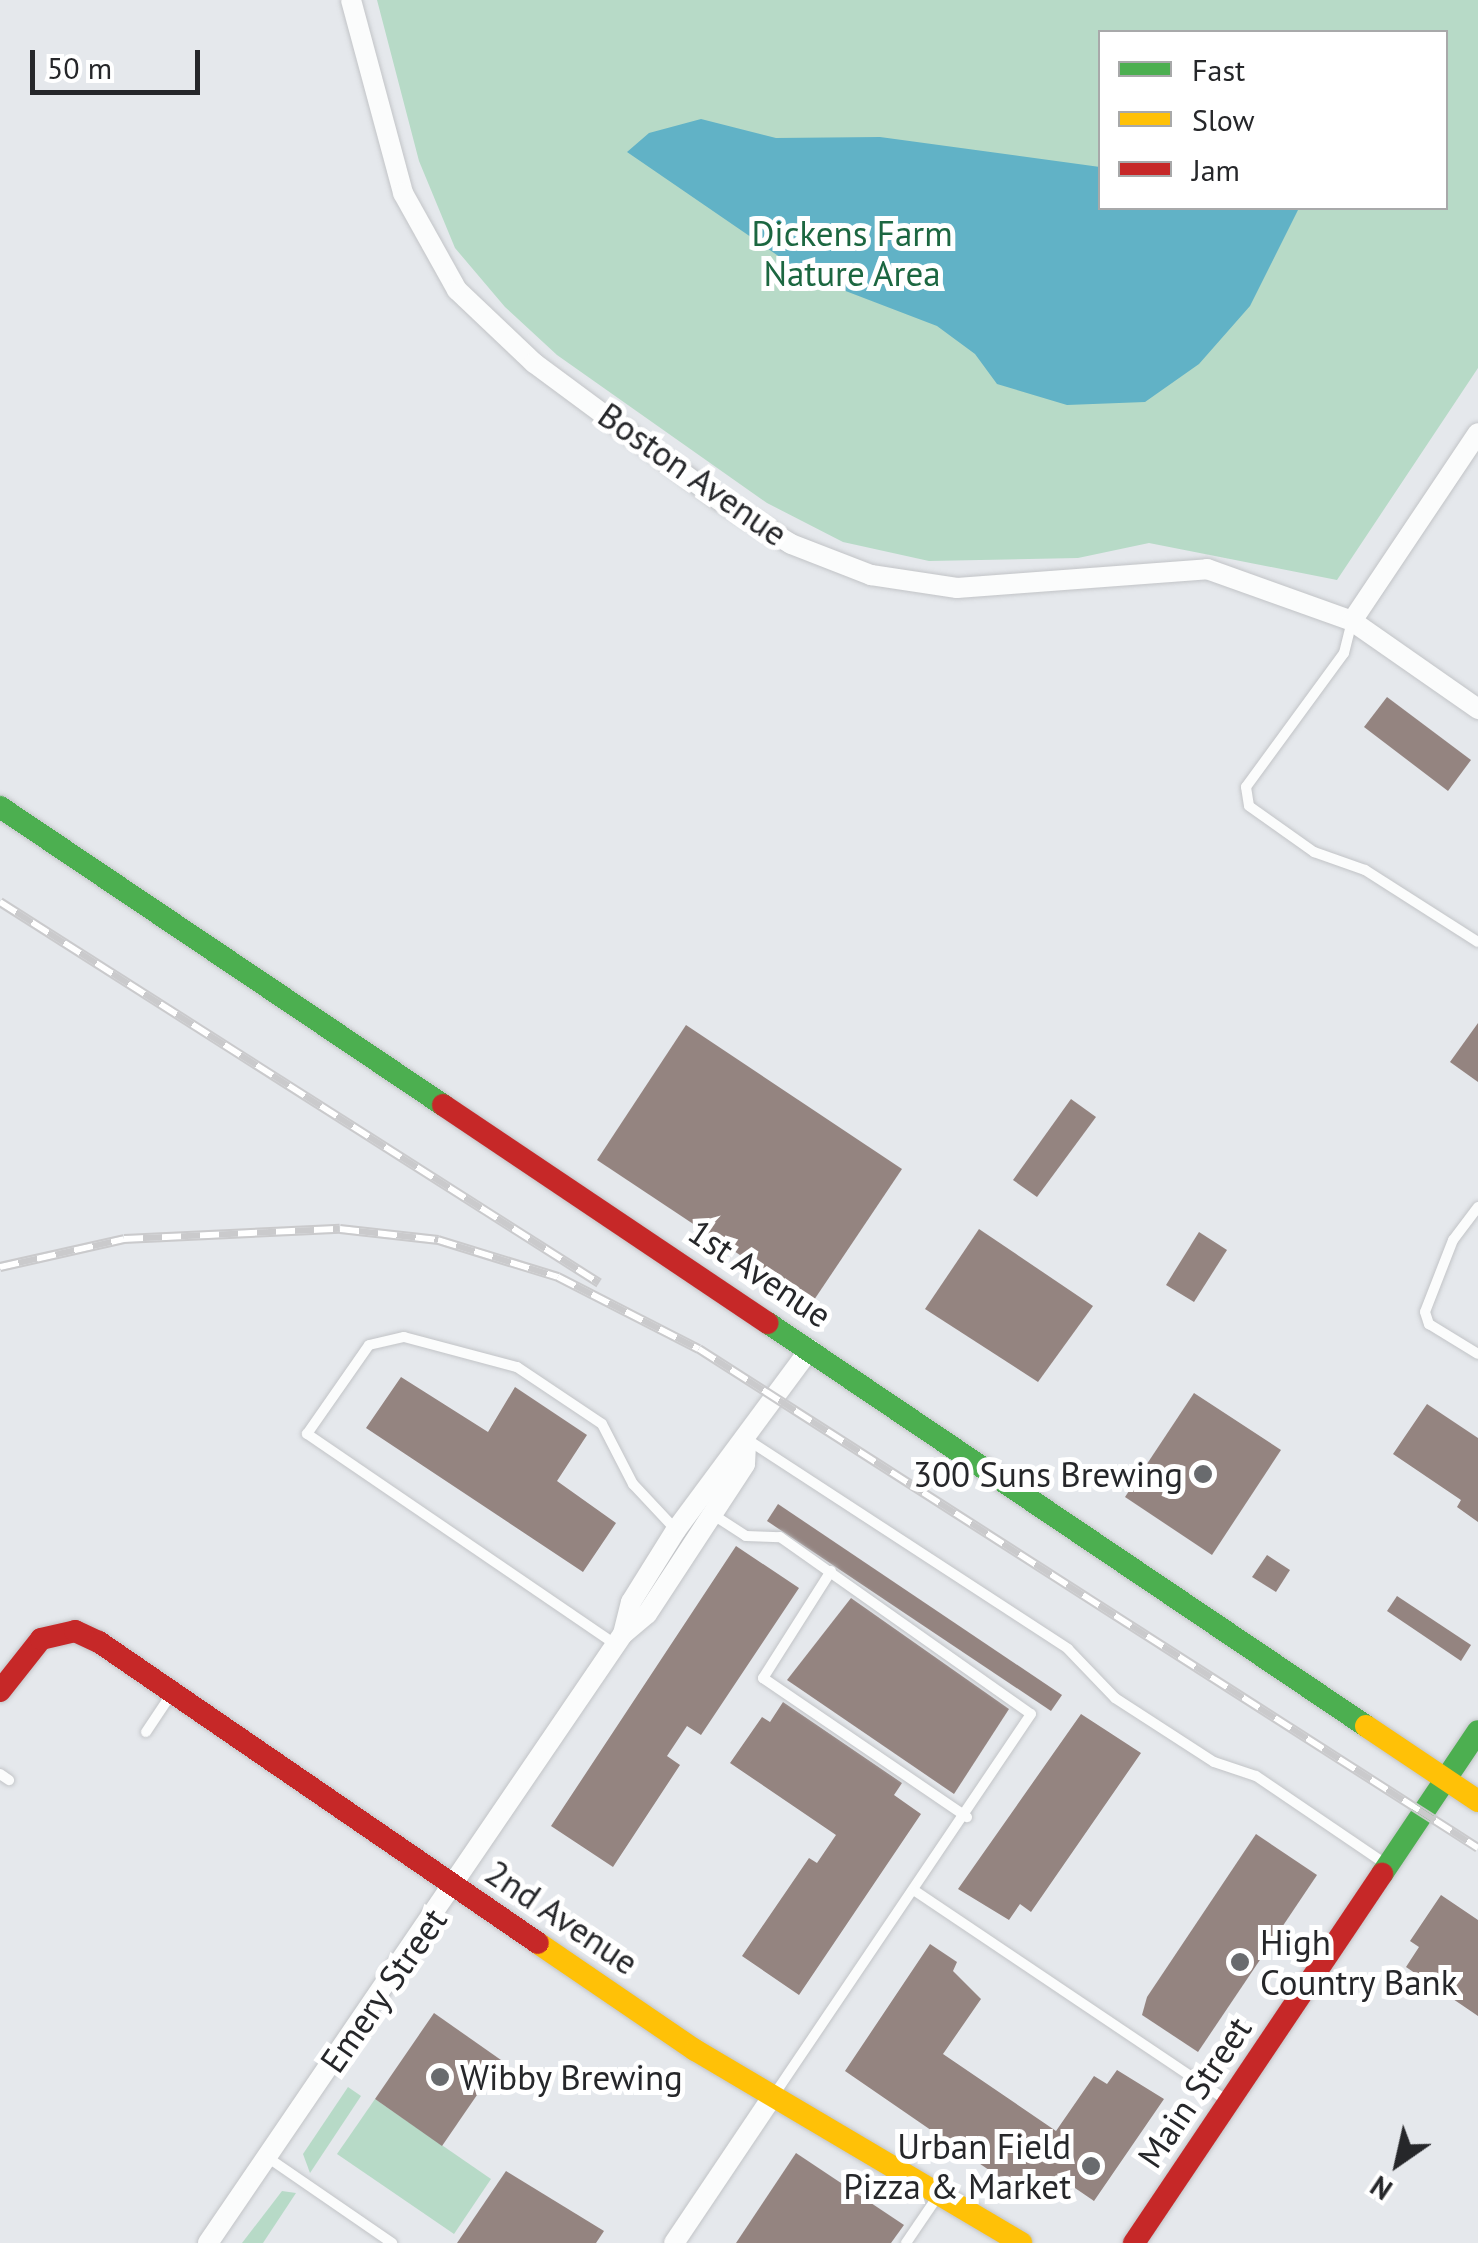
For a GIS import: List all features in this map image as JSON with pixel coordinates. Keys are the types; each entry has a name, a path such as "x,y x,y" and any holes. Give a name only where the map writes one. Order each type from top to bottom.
{"main road":[{"name":"1st Avenue","path":"0,807 810,1348 1478,1801"},
{"name":"2nd Avenue","path":"0,1691 42,1639 75,1631 173,1692 455,1887 772,2097 1021,2243"},
{"name":"Main Street","path":"1134,2243 1478,1731"}],"street":[{"name":"Boston Avenue","path":"351,0 403,193 456,290 534,362 718,500 791,544 871,575 957,588 1207,569 1352,621 1478,709"},
{"path":"1352,621 1478,432"},
{"name":"Emery Street","path":"620,1640 631,1602 676,1530 728,1453 747,1442 810,1348"},
{"name":"Emery Street","path":"208,2243 455,1887 620,1640 647,1614 745,1464 747,1442"},
{"path":"674,2243 772,2097"}],"lane":[{"path":"1352,621 1344,653 1246,787 1249,806 1300,844 1365,870 1478,942"},
{"path":"1478,1207 1453,1240 1425,1312 1429,1324 1478,1354"},
{"path":"620,1640 307,1434 369,1344 404,1337 516,1367 602,1424 633,1484 676,1530"},
{"path":"747,1442 1068,1649 1116,1698 1214,1762 1256,1776 1388,1867"},
{"path":"712,1514 746,1536 780,1537 1031,1714 967,1817 772,2097"},
{"path":"831,1571 763,1678 967,1817"},
{"path":"146,1732 173,1692"},
{"path":"916,1891 1229,2102"},
{"path":"267,2158 392,2243"},
{"path":"906,2243 939,2195"}],"green space":[{"name":"Dickens Farm Nature Area","path":"377,0 1478,0 1478,368 1337,580 1149,543 1078,558 929,561 843,542 767,503 557,355 505,307 455,248 419,161"},
{"path":"348,2087 361,2096 310,2173 303,2154"},
{"path":"375,2099 491,2179 454,2234 337,2154"},
{"path":"282,2191 296,2193 263,2243 242,2243"}],"water":[{"path":"701,119 776,138 880,137 1098,167 1098,210 1298,210 1250,306 1199,364 1145,402 1067,405 997,384 975,354 937,326 809,277 627,152 649,133"}],"building":[{"path":"1387,697 1471,760 1448,791 1364,727"},
{"path":"1478,1023 1478,1082 1450,1062"},
{"path":"686,1025 902,1169 812,1303 597,1160"},
{"path":"1071,1099 1096,1117 1037,1197 1013,1180"},
{"path":"979,1229 1093,1306 1038,1382 925,1309"},
{"path":"1199,1232 1227,1250 1194,1302 1166,1285"},
{"path":"401,1377 488,1432 515,1387 587,1435 557,1481 616,1523 583,1572 366,1428"},
{"name":"300 Suns Brewing","path":"1194,1393 1281,1450 1212,1555 1125,1497"},
{"path":"1427,1404 1478,1438 1478,1522 1457,1507 1461,1500 1393,1454"},
{"path":"778,1504 1062,1695 1051,1711 767,1521"},
{"path":"736,1546 799,1588 701,1735 687,1726 667,1756 680,1765 613,1867 551,1826"},
{"path":"1267,1555 1290,1570 1276,1592 1252,1577"},
{"path":"1397,1596 1471,1645 1461,1661 1387,1611"},
{"path":"851,1598 1009,1709 954,1794 787,1680"},
{"path":"783,1702 902,1783 894,1795 921,1814 799,1995 742,1956 809,1858 817,1863 836,1835 730,1763 762,1717 770,1722"},
{"path":"1081,1714 1141,1753 1031,1912 1020,1904 1009,1920 958,1889"},
{"path":"1256,1834 1317,1875 1198,2052 1142,2015 1147,1997"},
{"path":"1441,1895 1478,1920 1478,2016 1406,1967 1419,1947 1410,1941"},
{"path":"930,1944 957,1962 953,1971 981,1999 943,2054 1056,2131 1094,2076 1107,2084 1117,2070 1164,2099 1094,2201 1056,2175 1037,2203 845,2071"},
{"name":"Wibby Brewing","path":"434,2013 501,2060 442,2146 375,2099"},
{"path":"796,2153 904,2225 891,2243 736,2243"},
{"path":"506,2171 604,2231 596,2243 457,2243"}],"railway":[{"path":"0,902 599,1283"},
{"path":"0,1267 124,1239 340,1229 438,1240 558,1277 699,1349 1478,1848"}],"traffic: fast":[{"path":"0,807 443,1105"},
{"path":"768,1323 1366,1726"},
{"path":"1382,1874 1478,1731"}],"traffic: slow":[{"path":"1366,1726 1478,1801"},
{"path":"538,1943 695,2050 1021,2243"}],"traffic: jam":[{"path":"443,1105 768,1323"},
{"path":"0,1691 41,1639 75,1631 99,1642 538,1943"},
{"path":"1134,2243 1382,1874"}],"place":[{"name":"300 Suns Brewing","path":"1203,1474"},
{"name":"High Country Bank","path":"1240,1962"},
{"name":"Wibby Brewing","path":"440,2077"},
{"name":"Urban Field Pizza & Market","path":"1091,2166"}]}
